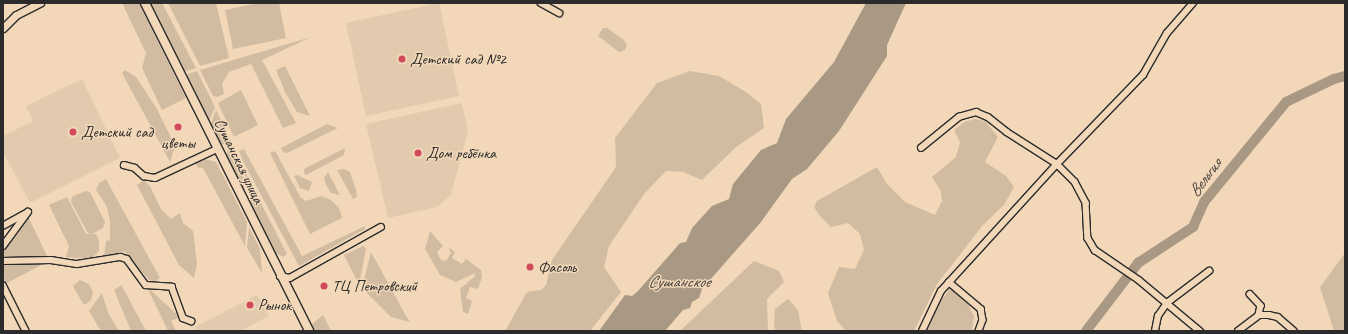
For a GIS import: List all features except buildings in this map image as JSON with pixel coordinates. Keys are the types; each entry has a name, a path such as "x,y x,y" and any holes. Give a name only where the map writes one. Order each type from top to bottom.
{"main road":[{"name":"Сушанская улица","path":"146,3 280,276 309,331"}],"street":[{"path":"3,28 16,15 40,3"},
{"path":"541,3 559,14"},
{"path":"922,331 941,291 1057,164 1143,75 1166,33 1193,3"},
{"path":"921,148 959,117 976,112 988,117 1007,132 1057,164 1074,182 1086,203 1088,238 1095,250 1139,280 1200,331"},
{"path":"124,165 135,168 144,176 155,178 217,149"},
{"path":"3,226 28,212 3,246"},
{"path":"280,276 290,278 381,227"},
{"path":"3,261 51,260 77,264 120,257 127,260 146,285 172,287 183,318 191,321"},
{"path":"1155,331 1158,316 1167,303 1209,271"},
{"path":"949,282 981,309 983,320 979,331"},
{"path":"3,285 26,331"},
{"path":"1238,331 1259,315 1261,306 1250,294"},
{"path":"1259,315 1278,317 1294,331"}],"shaded area":[{"path":"122,3 139,3 186,98 162,110 142,68 146,53"},
{"path":"148,3 162,3 196,68 183,72"},
{"path":"168,3 216,3 229,58 200,66"},
{"path":"259,3 279,3 286,38 233,49 225,10"},
{"name":"Детский сад №2","path":"439,3 459,96 366,116 346,23"},
{"path":"603,28 607,28 624,40 627,45 625,50 619,52 598,36"},
{"path":"311,37 262,60 296,123 283,128 251,64 229,72 222,84 224,94 217,97 213,96 200,70"},
{"path":"285,66 310,116 297,112 285,92 276,70"},
{"path":"125,70 136,77 157,109 175,146 170,162 122,73"},
{"path":"197,71 215,107 208,124 185,75"},
{"path":"690,71 719,76 746,92 761,104 764,128 736,147 702,180 683,172 666,171 644,194 609,246 604,267 621,292 590,331 505,331 527,292 541,290 546,285 552,260 616,167 615,138 657,83"},
{"name":"Детский сад","path":"82,79 120,158 30,203 3,152 3,136 33,121 26,106"},
{"path":"241,90 258,125 234,137 218,103"},
{"name":"Дом ребёнка","path":"462,103 468,131 451,195 437,207 388,218 366,124"},
{"path":"216,110 231,141 219,146 210,126"},
{"path":"975,119 985,121 998,137 985,162 1006,176 1014,187 1004,205 983,225 937,284 914,331 846,331 837,321 828,293 839,267 855,269 864,250 860,234 848,223 831,227 820,216 814,207 817,201 877,167 887,184 905,202 935,215 942,201 941,191 932,177 956,157 960,142 954,130 964,122"},
{"path":"327,124 338,128 287,153 283,152 281,148"},
{"path":"345,148 344,155 306,175 304,173 304,169"},
{"path":"234,149 241,165 246,198 227,160 227,151"},
{"path":"244,149 302,256 365,226 365,229 299,266 243,161 239,151"},
{"path":"275,151 301,198 306,201 321,196 331,200 339,208 342,218 310,234 270,153"},
{"path":"201,158 216,162 247,222 245,246 203,168 198,168 195,161"},
{"path":"344,169 350,172 356,190 357,197 353,199 337,170"},
{"path":"244,170 287,254 283,257 274,252 253,211"},
{"path":"328,172 340,195 331,193 326,185 324,178"},
{"path":"297,175 312,182 309,191 300,188 294,176"},
{"path":"106,179 160,278 155,281 149,280 124,251 104,257 106,241 110,240 110,221 107,207 96,190 99,183"},
{"path":"144,180 150,186 161,209 171,219 180,213 183,223 193,231 197,264 194,278 179,265 137,185"},
{"path":"85,191 90,192 105,222 103,228 92,234 88,233 71,202 72,197"},
{"path":"67,197 86,234 96,234 99,241 99,251 91,259 66,257 69,246 49,205"},
{"path":"28,216 48,258 3,261 3,248"},
{"path":"249,227 260,249 262,273 247,248"},
{"path":"430,231 443,246 437,252 441,260 446,261 451,253 448,247 455,252 452,258 462,264 466,259 481,270 482,277 478,289 470,287 466,298 472,301 468,314 463,312 460,289 474,277 475,273 456,282 440,275 425,249"},
{"path":"363,246 366,249 359,285 344,255"},
{"path":"371,252 410,322 391,317 362,288"},
{"path":"1345,253 1345,331 1334,331 1320,287"},
{"path":"754,261 779,271 784,282 767,299 768,331 680,331"},
{"path":"47,262 5,284 3,266"},
{"path":"80,280 89,284 93,292 91,300 86,304 83,304 73,286"},
{"path":"122,285 146,331 131,331 114,290"},
{"path":"147,287 180,317 171,321 176,331 168,331"},
{"path":"951,288 968,304 974,316 972,331 926,331 937,305"},
{"path":"102,293 108,313 119,331 101,331 89,311"},
{"name":"Рынок","path":"257,295 269,316 240,331 197,331 195,327"},
{"path":"788,299 798,310 802,331 776,331 774,326 775,309"},
{"path":"323,315 331,331 314,331 311,325"}],"water":[{"name":"Сушанское","path":"866,3 906,3 887,45 887,56 839,131 807,169 792,179 761,222 702,289 699,298 692,302 690,308 683,310 665,331 599,331 625,295 632,296 638,291 680,243 686,242 692,228 712,206 729,199 733,184 761,150 777,143 786,119 834,62"}],"waterway":[{"name":"Вельгия","path":"1086,331 1138,263 1193,227 1204,202 1286,102 1334,79 1345,76"}],"place":[{"name":"Детский сад №2","path":"402,59"},
{"name":"цветы","path":"178,127"},
{"name":"Детский сад","path":"73,132"},
{"name":"Дом ребёнка","path":"418,153"},
{"name":"Фасоль","path":"530,267"},
{"name":"ТЦ Петровский","path":"324,286"},
{"name":"Рынок","path":"250,305"}]}
